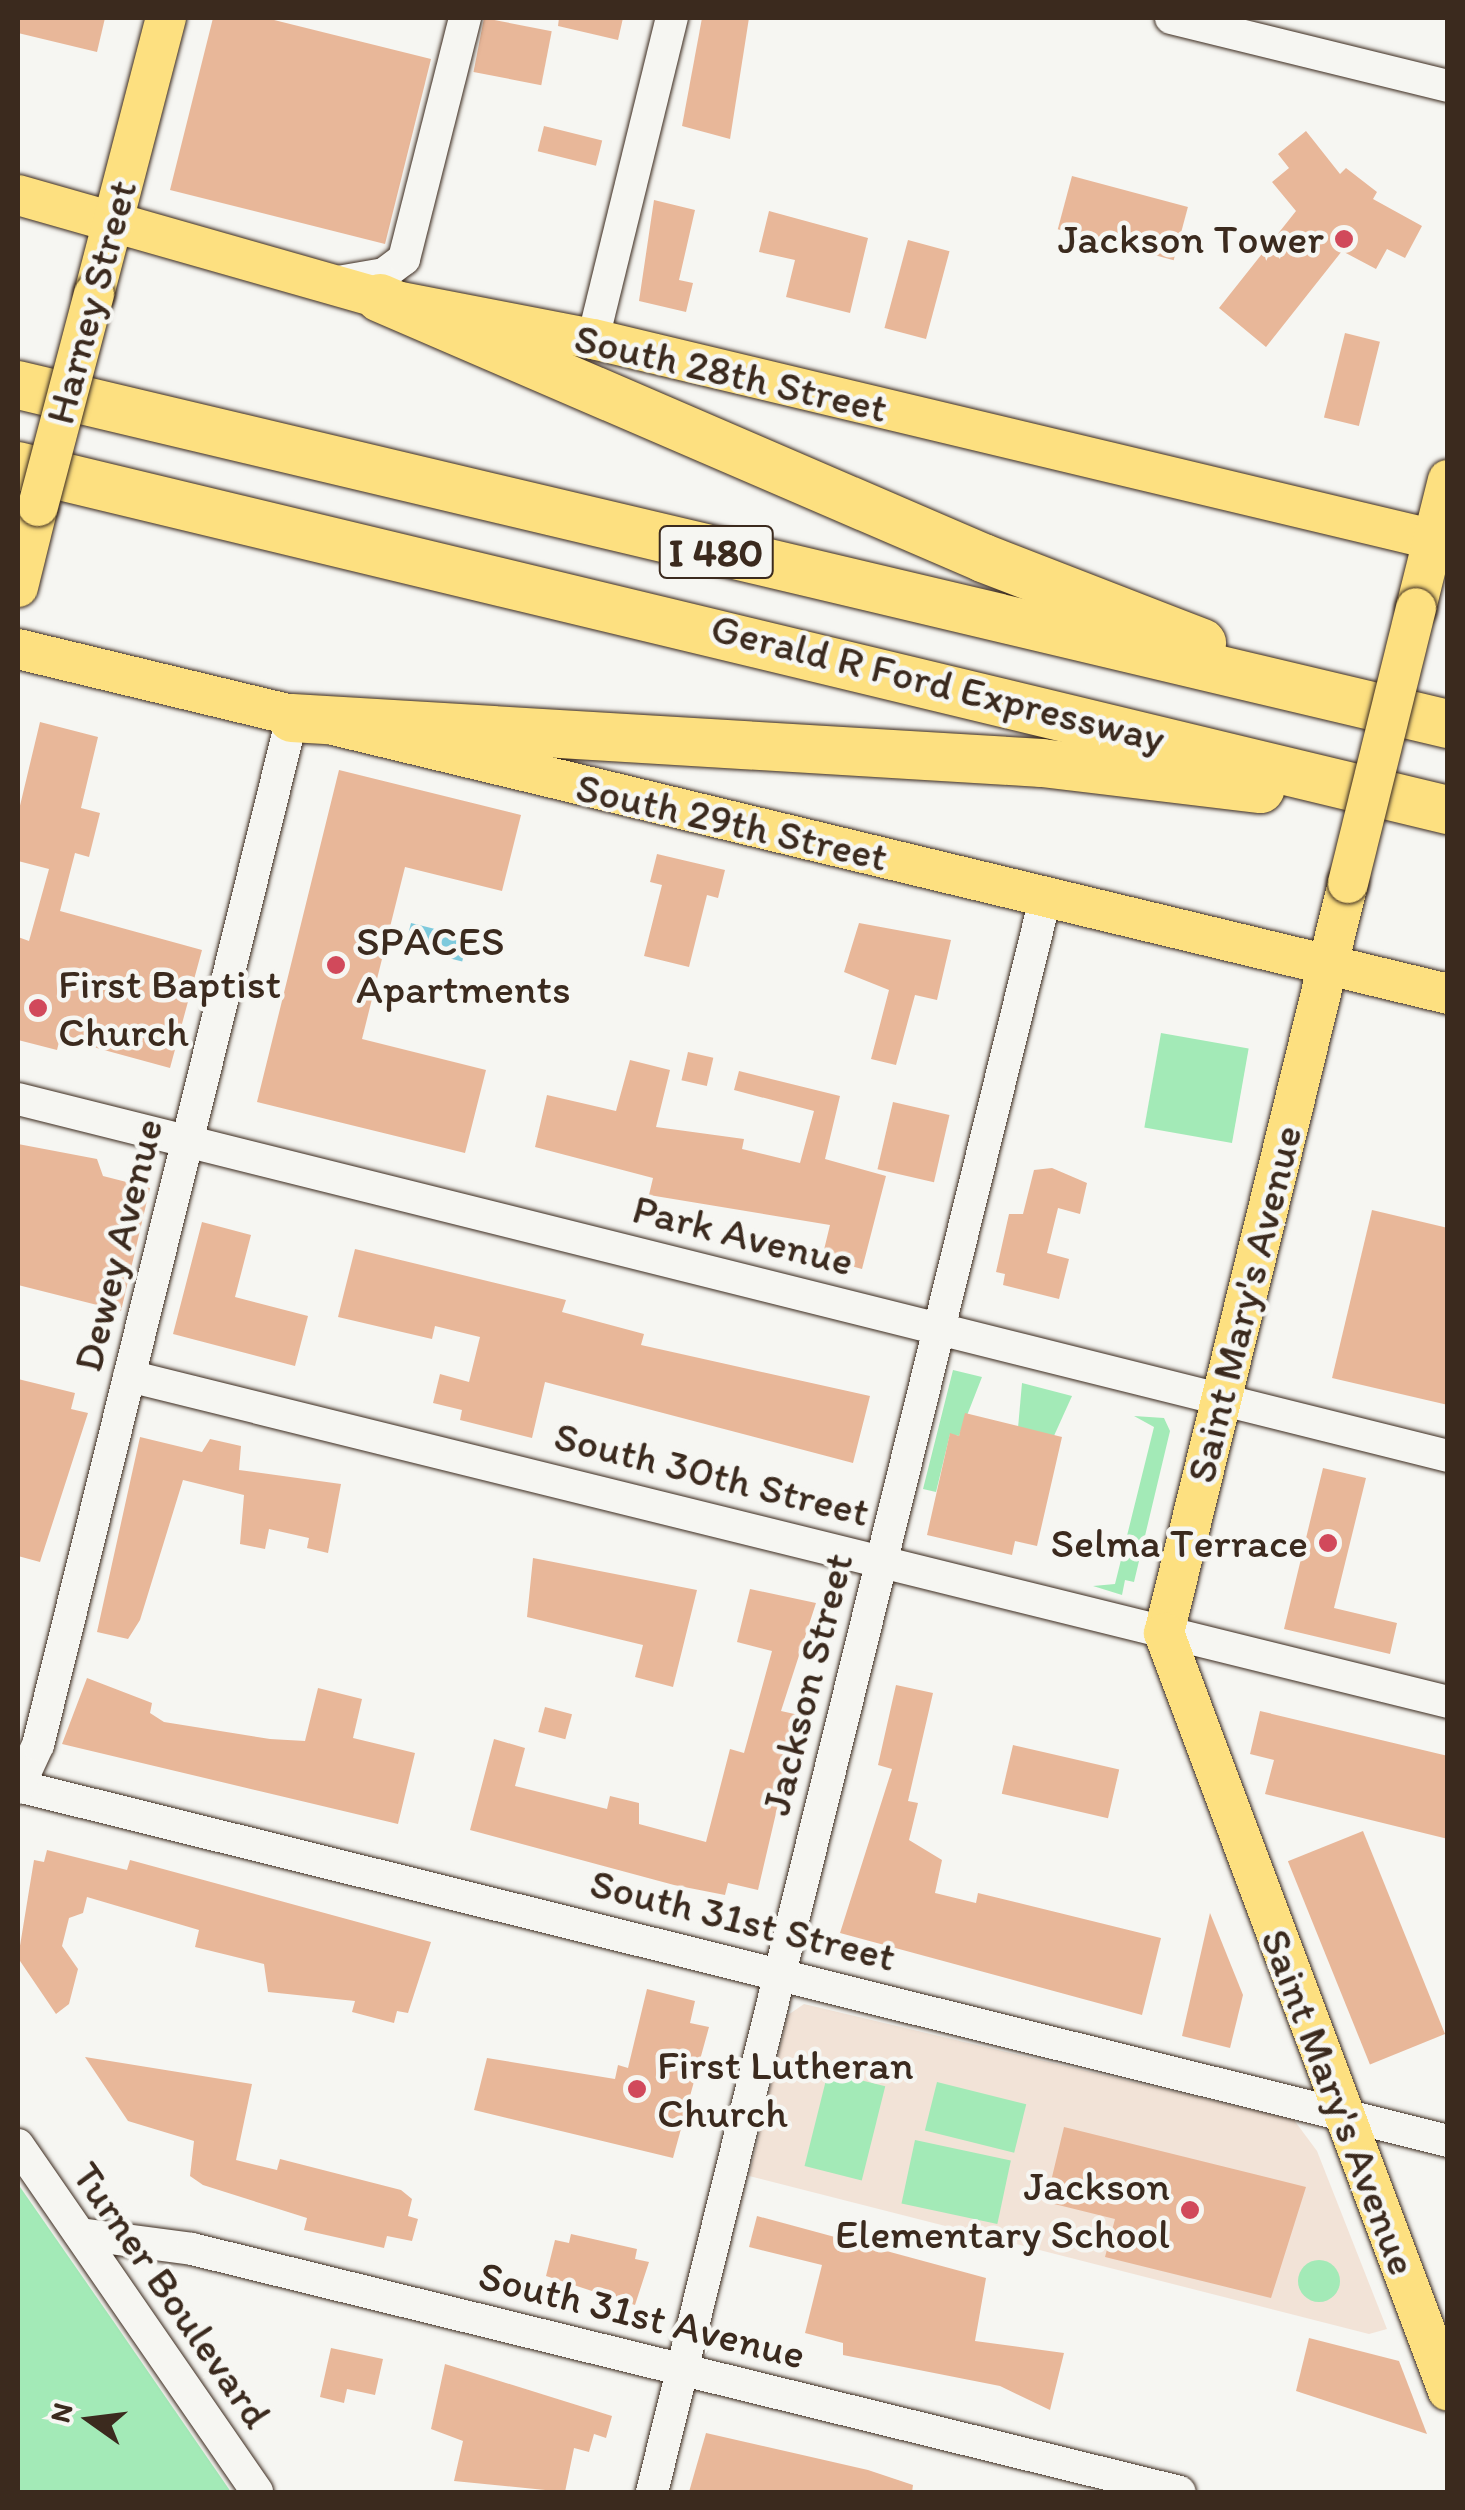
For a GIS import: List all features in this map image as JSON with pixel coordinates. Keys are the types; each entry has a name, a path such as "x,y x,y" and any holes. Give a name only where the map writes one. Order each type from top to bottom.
{"highway":[{"path":"380,298 983,558 1175,628 1266,679"},
{"name":"Gerald R Ford Expressway","path":"18,386 1448,724"},
{"name":"Gerald R Ford Expressway","path":"18,466 1448,810"},
{"path":"292,718 1042,763 1270,790 1334,783"}],"main road":[{"name":"Harney Street","path":"18,587 166,18"},
{"name":"South 28th Street","path":"18,195 380,298 593,339 1440,541"},
{"name":"Saint Mary's Avenue","path":"1448,480 1440,541 1416,608 1164,1633 1346,2116 1431,2307 1448,2391"},
{"name":"South 29th Street","path":"18,649 1448,994"}],"street":[{"path":"334,282 384,274 404,259 466,18"},
{"path":"593,339 672,18"},
{"path":"1171,18 1448,86"},
{"name":"Dewey Avenue","path":"18,1787 38,1745 292,718"},
{"name":"Jackson Street","path":"652,2492 1046,896"},
{"name":"Park Avenue","path":"18,1099 1448,1456"},
{"name":"South 30th Street","path":"129,1376 1448,1702"},
{"name":"South 31st Street","path":"18,1787 1448,2141"},
{"name":"Turner Boulevard","path":"18,2145 257,2492"},
{"name":"South 31st Avenue","path":"80,2234 192,2249 1180,2492"}],"shaded area":[{"path":"804,2004 1294,2120 1317,2151 1387,2329 1369,2334 749,2176 788,2015"}],"green space":[{"path":"1161,1033 1249,1048 1232,1143 1144,1128"},
{"path":"953,1370 982,1377 959,1436 950,1434 936,1492 923,1489"},
{"path":"1022,1383 1072,1396 1053,1438 1018,1428"},
{"path":"1134,1416 1164,1418 1170,1431 1134,1582 1125,1580 1122,1595 1093,1586 1115,1584 1154,1427"},
{"path":"828,2072 885,2086 862,2180 805,2166"},
{"path":"937,2082 1026,2104 1014,2153 925,2131"},
{"path":"915,2140 1011,2160 997,2224 901,2204"},
{"path":"18,2184 116,2325 231,2492 18,2492"},
{"path":"1319,2260 1334,2266 1340,2281 1334,2296 1319,2302 1304,2296 1298,2281 1304,2266"}],"water":[{"path":"411,923 468,937 462,962 405,947"}],"building":[{"path":"18,18 105,18 97,52 18,33"},
{"path":"213,18 266,18 431,59 385,244 170,190"},
{"path":"484,18 552,31 541,85 474,72"},
{"path":"559,18 623,18 618,40 558,26"},
{"path":"702,18 749,18 730,139 682,126"},
{"path":"544,126 602,141 596,166 538,151"},
{"name":"Jackson Tower","path":"1306,131 1340,174 1346,168 1377,192 1373,199 1422,226 1405,258 1387,249 1376,269 1342,251 1266,347 1219,308 1296,211 1272,182 1289,168 1278,154"},
{"path":"1072,176 1188,207 1174,260 1058,229"},
{"path":"654,200 695,210 679,280 693,283 686,312 639,301"},
{"path":"769,211 868,238 850,313 786,297 795,260 759,252"},
{"path":"908,240 950,251 926,339 884,328"},
{"path":"1345,333 1380,342 1359,426 1324,417"},
{"path":"40,722 98,737 81,808 100,813 89,857 75,853 60,911 202,950 170,1068 60,1038 57,1050 18,1040 18,937 29,941 49,869 18,861 18,814"},
{"name":"SPACES Apartments","path":"339,770 521,815 502,891 405,867 362,1039 486,1070 465,1153 257,1102"},
{"path":"657,854 725,870 718,898 707,895 689,967 644,956 662,885 650,882"},
{"path":"859,923 951,940 937,1000 915,995 896,1065 871,1059 889,990 844,972"},
{"path":"688,1052 713,1058 707,1086 681,1080"},
{"path":"630,1060 670,1070 656,1127 744,1139 742,1149 800,1163 814,1111 734,1090 739,1071 840,1096 825,1159 886,1176 862,1269 822,1258 830,1225 649,1195 653,1178 535,1147 547,1095 616,1111"},
{"path":"893,1102 950,1115 934,1182 877,1169"},
{"path":"18,1144 97,1159 103,1176 150,1188 121,1311 18,1285"},
{"path":"1052,1168 1087,1183 1080,1214 1058,1208 1047,1253 1069,1259 1059,1299 1003,1285 1005,1274 996,1272 1009,1214 1023,1214 1034,1170"},
{"path":"1372,1210 1448,1228 1448,1405 1332,1378"},
{"path":"202,1222 251,1235 235,1297 308,1316 295,1366 173,1334"},
{"path":"355,1249 566,1300 562,1312 644,1334 641,1345 870,1396 853,1463 545,1382 532,1438 460,1420 462,1410 433,1403 440,1374 469,1382 480,1337 435,1326 432,1339 338,1317"},
{"path":"18,1379 75,1393 71,1409 88,1413 40,1562 18,1556"},
{"path":"965,1413 1062,1437 1037,1546 1015,1541 1012,1555 927,1535 950,1433 959,1436"},
{"path":"140,1437 202,1452 210,1439 241,1446 239,1470 341,1484 328,1553 307,1548 309,1538 269,1529 265,1549 240,1544 244,1495 183,1480 140,1620 128,1639 97,1632"},
{"name":"Selma Terrace","path":"1323,1468 1366,1478 1334,1608 1397,1623 1390,1654 1284,1629"},
{"path":"533,1558 697,1590 673,1687 635,1677 643,1645 527,1617"},
{"path":"750,1589 816,1603 781,1711 799,1715 758,1890 728,1883 725,1895 674,1885 470,1830 494,1739 525,1748 515,1786 607,1809 610,1796 639,1803 639,1824 706,1842 730,1749 744,1753 772,1651 737,1642"},
{"path":"87,1678 152,1703 150,1713 164,1722 270,1739 305,1741 318,1688 362,1699 353,1738 415,1753 398,1824 62,1744"},
{"path":"896,1685 933,1693 908,1801 918,1803 909,1840 942,1860 935,1893 976,1903 978,1893 1161,1938 1142,2015 840,1933 892,1769 878,1765"},
{"path":"545,1707 572,1714 565,1739 538,1732"},
{"path":"1260,1711 1448,1756 1448,1839 1265,1794 1274,1760 1250,1754"},
{"path":"1013,1745 1119,1770 1108,1818 1002,1794"},
{"path":"1363,1831 1445,2034 1370,2064 1288,1861"},
{"path":"47,1850 127,1870 130,1860 431,1942 408,2013 397,2011 394,2023 352,2012 355,2001 268,1992 264,1964 195,1947 199,1930 87,1897 83,1913 69,1918 62,1946 78,1969 69,2004 56,2014 18,1958 34,1860 44,1862"},
{"path":"1210,1913 1243,1995 1230,2048 1182,2036"},
{"path":"647,1989 695,2001 690,2023 709,2027 673,2158 474,2110 487,2058 615,2079 618,2065 628,2068"},
{"path":"85,2057 252,2084 236,2160 277,2170 280,2159 401,2190 412,2199 408,2216 418,2219 412,2241 387,2236 384,2248 304,2230 307,2218 203,2185 190,2176 194,2141 128,2121"},
{"name":"Jackson Elementary School","path":"1064,2127 1306,2187 1271,2298 1105,2257 1115,2219 1046,2202"},
{"path":"757,2216 986,2278 975,2341 1064,2353 1050,2410 1000,2386 843,2355 843,2343 805,2333 822,2265 749,2247"},
{"path":"571,2234 637,2249 635,2259 649,2262 635,2305 546,2276 555,2240 569,2243"},
{"path":"1309,2338 1399,2361 1427,2434 1296,2391"},
{"path":"331,2348 383,2359 375,2395 347,2389 344,2403 320,2397"},
{"path":"445,2364 612,2416 606,2438 594,2434 589,2452 574,2448 565,2492 454,2481 463,2441 431,2429"},
{"path":"706,2433 868,2470 913,2485 912,2492 689,2492"}],"place":[{"name":"Jackson Tower","path":"1344,239"},
{"name":"SPACES Apartments","path":"336,965"},
{"name":"First Baptist Church","path":"38,1008"},
{"name":"Selma Terrace","path":"1328,1543"},
{"name":"First Lutheran Church","path":"637,2089"},
{"name":"Jackson Elementary School","path":"1190,2210"}]}
